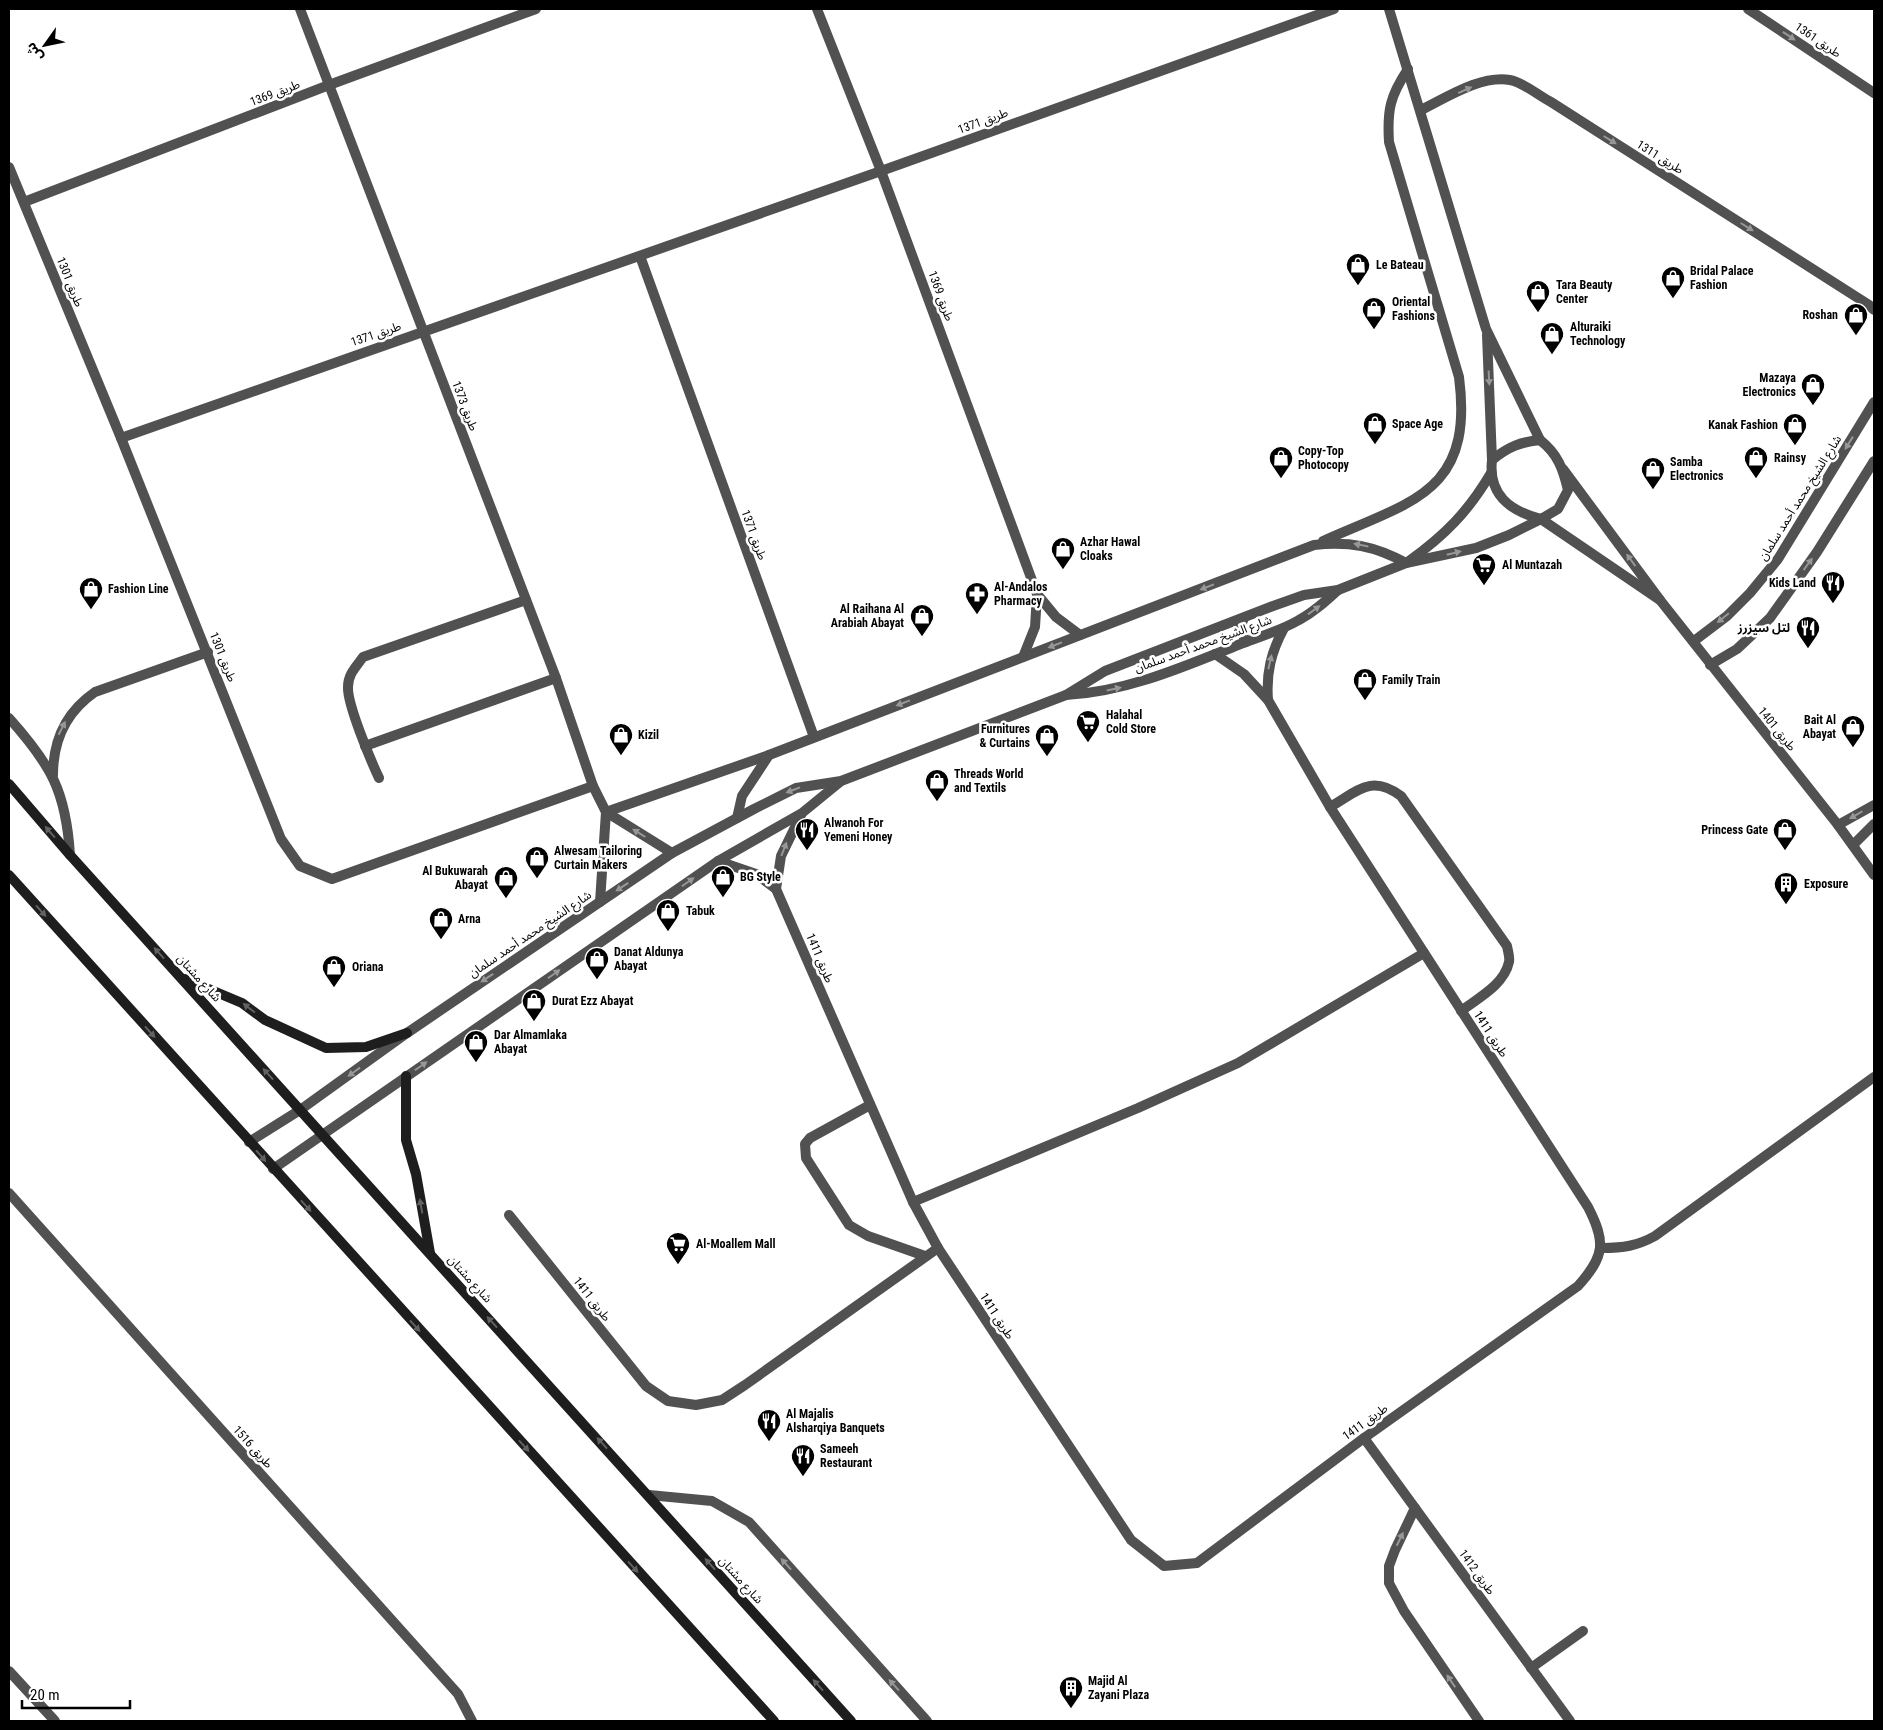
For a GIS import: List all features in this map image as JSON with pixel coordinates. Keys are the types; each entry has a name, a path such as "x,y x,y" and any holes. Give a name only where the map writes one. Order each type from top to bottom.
{"street":[{"name":"طريق 1373","path":"300,9 556,678 593,786 606,812"},
{"name":"طريق 1369","path":"24,202 329,85 536,9"},
{"name":"طريق 1369","path":"817,9 881,171 1037,594 1056,617 1080,635"},
{"name":"طريق 1371","path":"121,438 881,171 1334,9"},
{"path":"1389,9 1486,329 1540,440 1552,449 1563,468 1568,490 1558,509 1541,519 1521,514 1496,492 1491,473 1486,329"},
{"name":"طريق 1361","path":"1748,9 1874,92"},
{"path":"606,812 769,755 1314,545 1406,504 1428,491 1445,472 1457,452 1462,400 1459,377 1389,142 1387,116 1394,91 1408,69"},
{"name":"طريق 1311","path":"1421,110 1473,86 1496,80 1511,80 1551,102 1874,310"},
{"name":"طريق 1301","path":"9,167 208,652 281,839 300,866 332,879 593,786"},
{"name":"طريق 1371","path":"640,256 814,738"},
{"name":"شارع الشيخ محمد أحمد سلمان","path":"1694,641 1727,616 1750,593 1778,559 1874,402"},
{"path":"1492,460 1506,448 1520,442 1540,440"},
{"path":"1710,665 1737,649 1770,618 1817,552 1874,461"},
{"name":"طريق 1401","path":"1563,468 1660,600 1838,825 1874,875"},
{"name":"شارع الشيخ محمد أحمد سلمان","path":"1406,563 1456,524 1475,500 1491,473"},
{"name":"شارع الشيخ محمد أحمد سلمان","path":"249,1142 300,1110 408,1033 672,853 796,788 841,781 1066,695 1105,672 1304,595 1338,590 1406,563 1476,548 1509,535 1541,519"},
{"name":"طريق 1401","path":"1541,519 1660,600"},
{"path":"1314,545 1338,542 1362,545 1385,552 1406,563"},
{"name":"شارع الشيخ محمد أحمد سلمان","path":"1066,695 1098,692 1130,685 1284,628 1313,612 1338,590"},
{"name":"طريق 1369","path":"1023,657 1035,627 1037,594"},
{"path":"379,778 365,746 347,689 350,674 363,657 526,600"},
{"path":"1244,618 1240,628 1246,642"},
{"path":"1268,700 1266,681 1269,662 1274,644 1284,628"},
{"path":"52,775 53,755 59,735 68,717 81,701 95,692 208,652"},
{"name":"طريق 1411","path":"776,889 912,1202 938,1248 1131,1540 1164,1566 1197,1563 1364,1438 1578,1286 1594,1268 1602,1248 1599,1228 1588,1206 1330,807 1268,700 1244,674 1215,654"},
{"path":"365,746 556,678"},
{"path":"9,718 42,757 52,775 63,802 70,855"},
{"path":"737,818 742,796 769,755"},
{"name":"شارع الشيخ محمد أحمد سلمان","path":"273,1170 323,1133 718,861 802,813 841,781"},
{"name":"شارع مشتان","path":"9,784 70,855 183,978 300,1110 323,1133 851,1721"},
{"path":"1330,807 1369,785 1388,786 1401,796 1507,946 1510,961 1503,975 1492,988 1461,1011"},
{"path":"1838,825 1874,805"},
{"path":"606,812 672,853"},
{"path":"600,902 606,812"},
{"path":"718,861 756,874 776,889 781,856 790,832 802,813"},
{"path":"1853,845 1874,824"},
{"path":"9,875 273,1170 774,1721"},
{"path":"912,1202 1138,1108 1238,1063 1424,953"},
{"path":"183,978 242,1003 265,1020 326,1048 366,1047 408,1033"},
{"path":"406,1076 406,1140 416,1174 430,1254"},
{"path":"1602,1248 1622,1248 1638,1245 1655,1236 1874,1076"},
{"path":"870,1105 810,1138 805,1144 806,1158 849,1225 868,1236 925,1256"},
{"name":"طريق 1516","path":"9,1193 458,1694 472,1721"},
{"name":"طريق 1411","path":"510,1215 646,1386 668,1401 696,1406 722,1400 746,1385 938,1248"},
{"name":"طريق 1412","path":"1364,1438 1570,1721"},
{"path":"648,1495 712,1501 749,1522 927,1721"},
{"path":"1415,1508 1394,1550 1389,1566 1389,1583 1404,1611 1479,1721"},
{"path":"1531,1668 1583,1631"},
{"path":"9,1671 54,1721"}],"place":[{"name":"Le Bateau","path":"1358,286"},
{"name":"Bridal Palace Fashion","path":"1673,299"},
{"name":"Tara Beauty Center","path":"1538,313"},
{"name":"Oriental Fashions","path":"1374,330"},
{"name":"Roshan","path":"1856,336"},
{"name":"Alturaiki Technology","path":"1552,355"},
{"name":"Mazaya Electronics","path":"1813,406"},
{"name":"Space Age","path":"1375,445"},
{"name":"Kanak Fashion","path":"1795,446"},
{"name":"Copy-Top Photocopy","path":"1281,479"},
{"name":"Rainsy","path":"1756,479"},
{"name":"Samba Electronics","path":"1653,490"},
{"name":"Azhar Hawal Cloaks","path":"1063,570"},
{"name":"Al Muntazah","path":"1484,586"},
{"name":"Kids Land","path":"1833,604"},
{"name":"Fashion Line","path":"91,610"},
{"name":"Al-Andalos Pharmacy","path":"977,615"},
{"name":"Al Raihana Al Arabiah Abayat","path":"922,637"},
{"name":"لتل سيزرز","path":"1808,649"},
{"name":"Family Train","path":"1365,701"},
{"name":"Halahal Cold Store","path":"1088,743"},
{"name":"Bait Al Abayat","path":"1853,748"},
{"name":"Kizil","path":"621,756"},
{"name":"Furnitures & Curtains","path":"1047,757"},
{"name":"Threads World and Textils","path":"937,802"},
{"name":"Alwanoh For Yemeni Honey","path":"807,851"},
{"name":"Princess Gate","path":"1785,851"},
{"name":"Alwesam Tailoring Curtain Makers","path":"537,879"},
{"name":"BG Style","path":"723,898"},
{"name":"Al Bukuwarah Abayat","path":"506,899"},
{"name":"Exposure","path":"1786,905"},
{"name":"Tabuk","path":"668,932"},
{"name":"Arna","path":"441,940"},
{"name":"Danat Aldunya Abayat","path":"597,980"},
{"name":"Oriana","path":"334,988"},
{"name":"Durat Ezz Abayat","path":"534,1022"},
{"name":"Dar Almamlaka Abayat","path":"476,1063"},
{"name":"Al-Moallem Mall","path":"678,1265"},
{"name":"Al Majalis Alsharqiya Banquets","path":"769,1442"},
{"name":"Sameeh Restaurant","path":"803,1477"},
{"name":"Majid Al Zayani Plaza","path":"1071,1709"}]}
